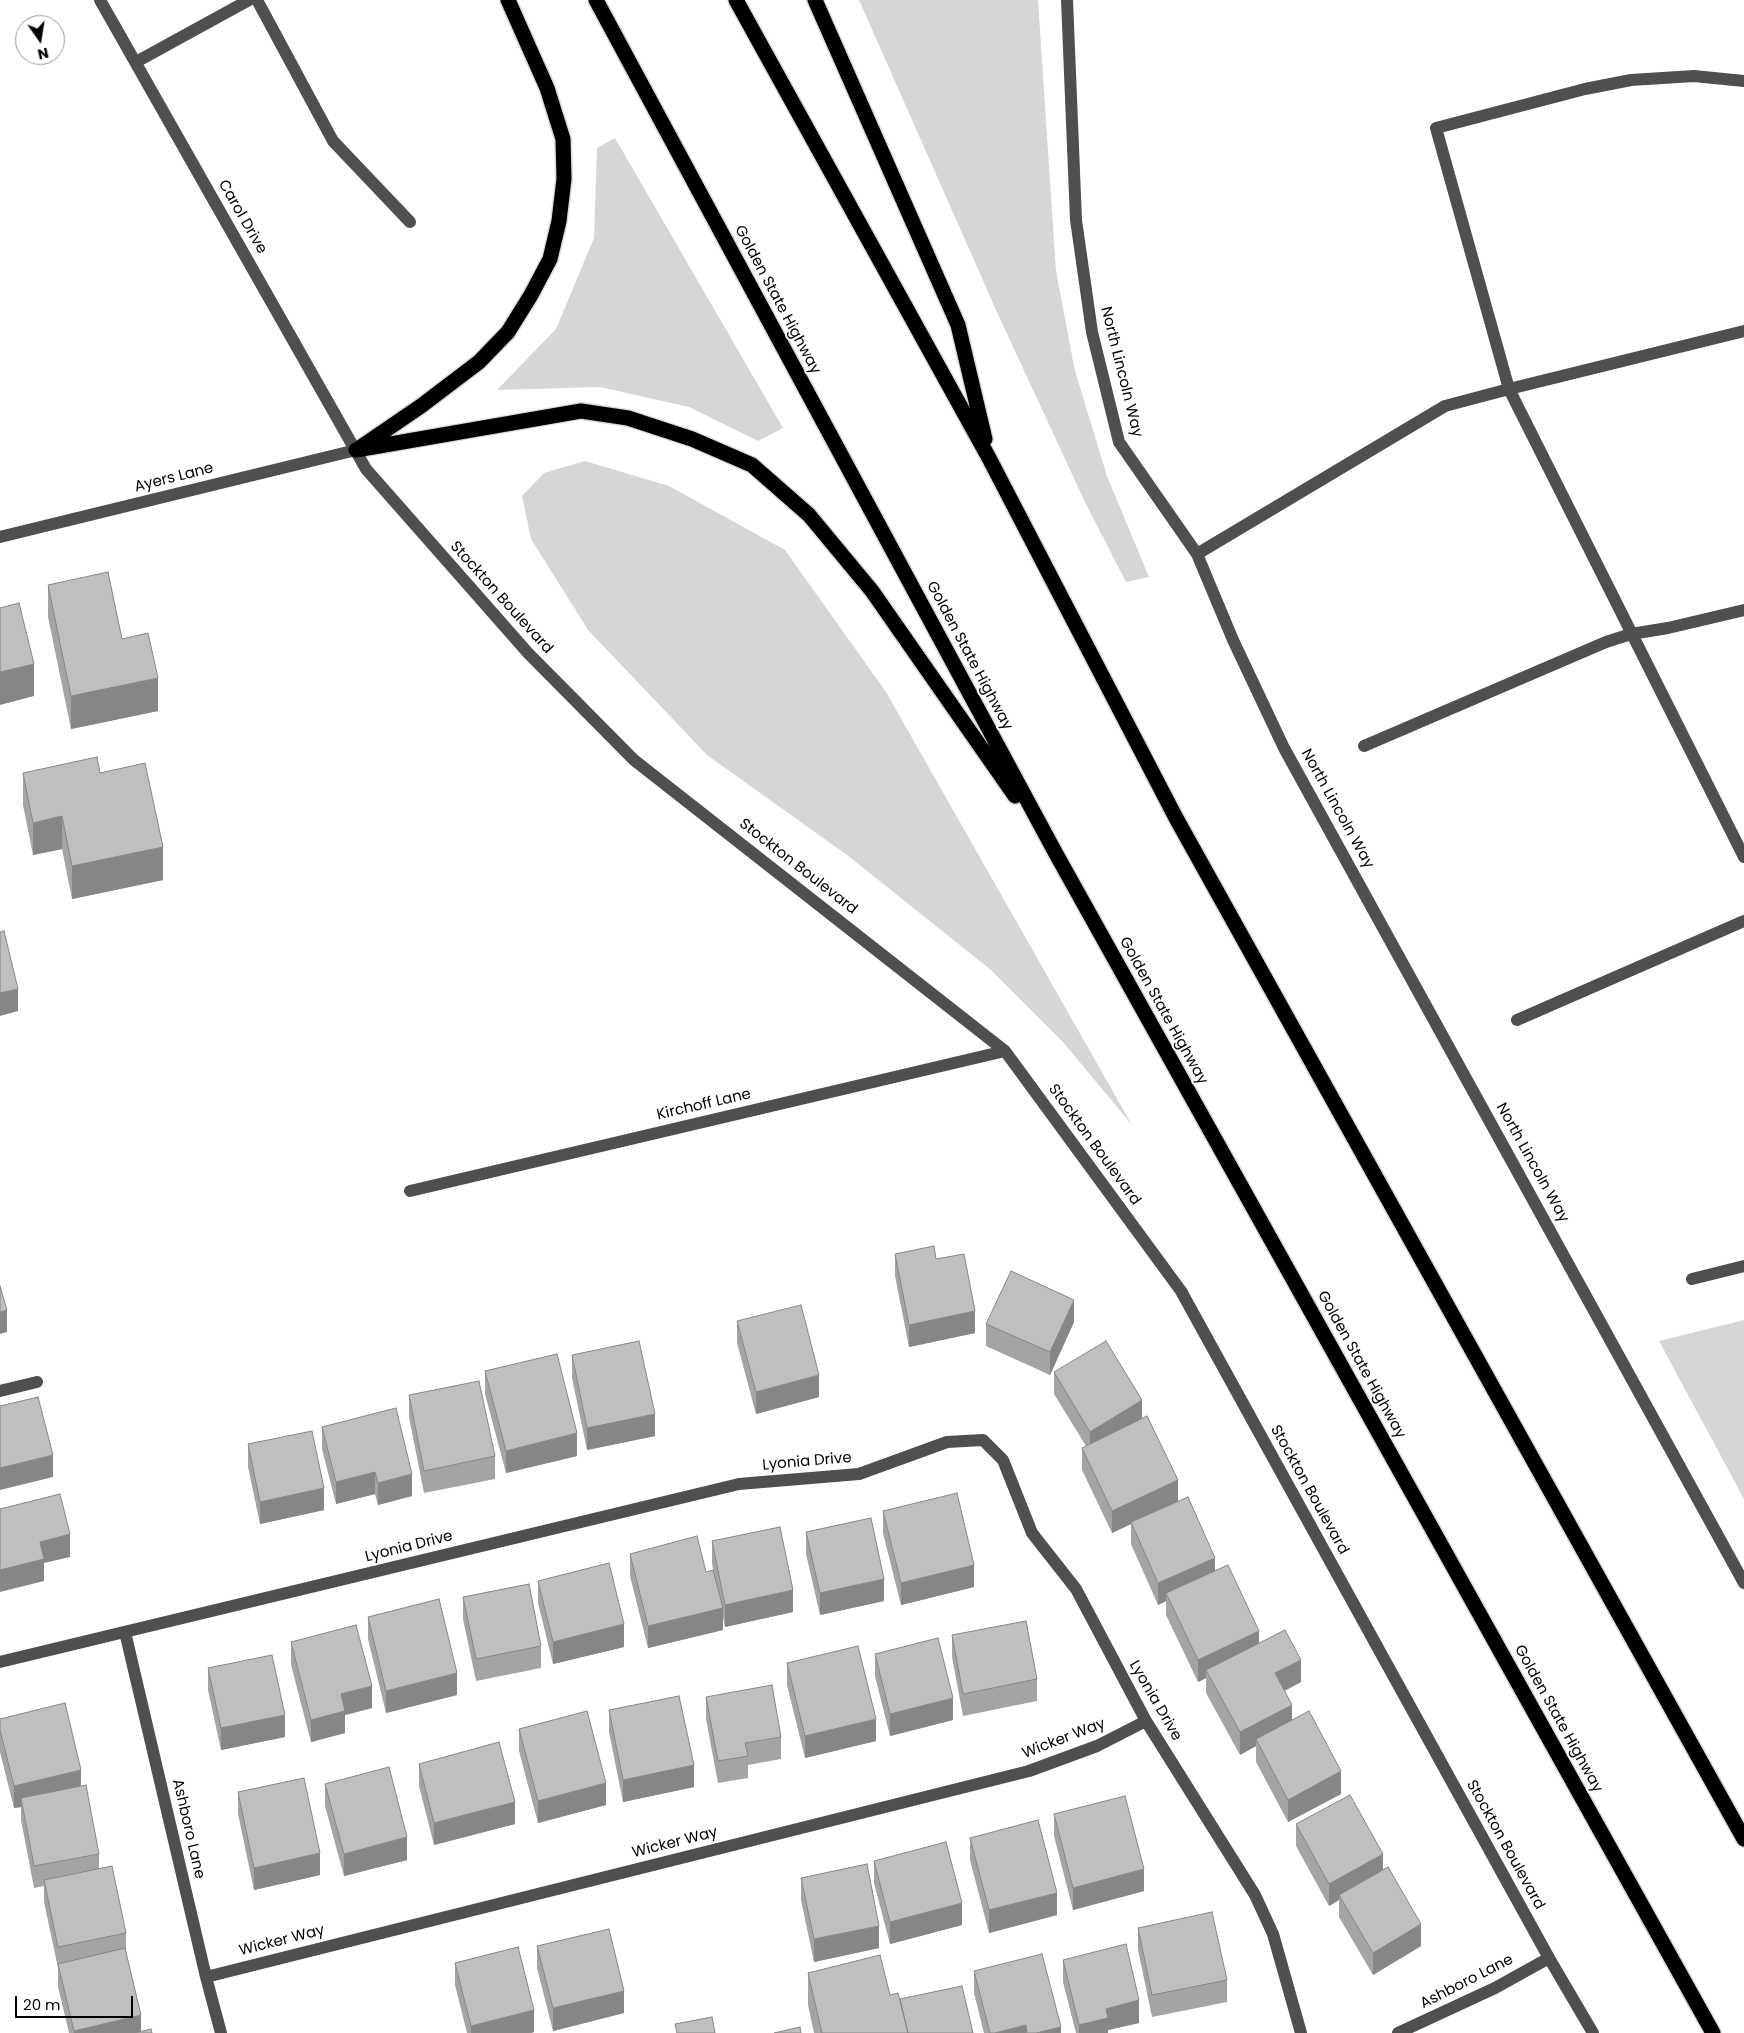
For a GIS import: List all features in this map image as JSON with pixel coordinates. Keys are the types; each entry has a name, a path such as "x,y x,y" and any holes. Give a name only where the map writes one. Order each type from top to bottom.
{"highway":[{"path":"356,450 421,406 479,362 508,332 550,259 560,221 564,179 563,139 547,88 508,0"},
{"name":"Golden State Highway","path":"596,0 1055,852 1713,2033"},
{"path":"736,0 989,458 1176,818 1744,1839"},
{"path":"815,0 958,325 989,458"},
{"path":"356,450 580,410 628,418 692,439 752,465 809,515 872,591 1055,852"}],"street":[{"name":"Carol Drive","path":"100,0 356,450"},
{"path":"136,62 249,0"},
{"path":"257,0 333,141 410,222"},
{"name":"North Lincoln Way","path":"1068,0 1076,220 1092,332 1119,442 1198,554 1233,640 1284,748 1744,1583"},
{"path":"1744,81 1694,76 1632,80 1585,89 1436,128 1509,389 1744,857"},
{"path":"1198,554 1445,406 1744,331"},
{"name":"Ayers Lane","path":"0,537 356,450"},
{"name":"Stockton Boulevard","path":"356,450 366,469 528,653 634,760 1005,1051 1181,1291 1549,1958 1593,2033"},
{"path":"1364,746 1597,646 1631,634 1668,628 1744,610"},
{"path":"1518,1020 1744,921"},
{"name":"Kirchoff Lane","path":"410,1191 1005,1051"},
{"path":"1692,1279 1744,1266"},
{"path":"0,1391 37,1382"},
{"name":"Lyonia Drive","path":"0,1662 740,1484 859,1474 947,1442 983,1440 1003,1460 1032,1533 1076,1589 1146,1721 1255,1894 1273,1934 1301,2033"},
{"name":"Ashboro Lane","path":"124,1632 221,2033"},
{"name":"Wicker Way","path":"206,1976 1029,1771 1097,1746 1146,1721"},
{"name":"Ashboro Lane","path":"1398,2033 1495,1988 1549,1958"}],"shaded area":[{"path":"859,0 1038,0 1056,271 1075,371 1107,476 1149,577 1126,582 1084,500 996,310"},
{"path":"615,138 783,428 758,441 689,407 600,387 497,390 556,329 594,238 597,148"},
{"path":"585,461 669,486 785,550 886,692 1132,1125 1063,1042 991,970 847,855 707,755 588,630 531,539 522,496 544,473"},
{"path":"1744,1320 1744,1499 1659,1341"}],"building":[{"path":"108,572 122,639 148,633 158,678 71,696 48,585"},
{"path":"19,603 34,664 0,672 0,608"},
{"path":"97,757 100,773 145,763 163,847 72,866 62,816 33,823 23,773"},
{"path":"4,931 18,989 0,993 0,932"},
{"path":"934,1246 936,1259 964,1254 975,1311 909,1325 895,1254"},
{"path":"1011,1271 1074,1300 1050,1352 986,1324"},
{"path":"0,1286 7,1310 0,1312"},
{"path":"801,1305 819,1375 756,1392 737,1321"},
{"path":"639,1341 655,1414 587,1428 572,1355"},
{"path":"1106,1341 1142,1400 1090,1432 1054,1372"},
{"path":"557,1354 577,1433 506,1451 485,1371"},
{"path":"479,1381 495,1456 424,1471 409,1395"},
{"path":"38,1397 53,1455 0,1468 0,1406"},
{"path":"396,1408 412,1474 378,1483 375,1472 336,1482 322,1427"},
{"path":"1147,1416 1178,1480 1112,1511 1082,1448"},
{"path":"312,1431 324,1488 260,1502 248,1444"},
{"path":"957,1493 974,1565 901,1583 883,1511"},
{"path":"60,1494 70,1534 40,1542 44,1559 0,1570 0,1509"},
{"path":"1188,1497 1215,1558 1158,1583 1131,1522"},
{"path":"871,1518 884,1579 820,1593 806,1532"},
{"path":"780,1527 793,1590 725,1605 712,1541"},
{"path":"697,1536 706,1572 713,1570 723,1608 648,1626 630,1554"},
{"path":"609,1563 624,1624 553,1642 538,1581"},
{"path":"1228,1565 1259,1631 1198,1660 1166,1593"},
{"path":"529,1584 541,1646 476,1659 463,1597"},
{"path":"439,1599 457,1673 386,1691 368,1617"},
{"path":"1026,1621 1037,1679 963,1694 952,1635"},
{"path":"356,1625 372,1686 341,1694 345,1711 311,1720 291,1642"},
{"path":"1285,1630 1301,1660 1275,1673 1292,1705 1240,1732 1206,1670"},
{"path":"938,1638 953,1698 890,1714 875,1654"},
{"path":"858,1646 876,1719 805,1736 787,1663"},
{"path":"272,1655 285,1715 221,1728 208,1668"},
{"path":"772,1685 781,1737 745,1743 748,1756 718,1761 706,1697"},
{"path":"679,1696 694,1765 623,1780 609,1710"},
{"path":"65,1703 81,1770 14,1786 0,1730 0,1719"},
{"path":"587,1711 606,1783 538,1801 519,1729"},
{"path":"1309,1711 1341,1771 1288,1800 1256,1739"},
{"path":"499,1742 515,1802 434,1823 419,1764"},
{"path":"389,1767 407,1837 344,1854 325,1784"},
{"path":"304,1778 320,1853 254,1868 238,1792"},
{"path":"86,1785 99,1854 34,1866 21,1798"},
{"path":"1350,1795 1383,1854 1329,1884 1296,1824"},
{"path":"1125,1796 1144,1869 1073,1888 1054,1814"},
{"path":"1038,1820 1057,1893 989,1910 970,1838"},
{"path":"946,1842 962,1903 890,1922 874,1861"},
{"path":"867,1864 879,1926 814,1939 801,1878"},
{"path":"112,1866 126,1933 58,1947 44,1880"},
{"path":"1388,1867 1421,1924 1373,1953 1339,1895"},
{"path":"1212,1912 1227,1980 1152,1995 1138,1928"},
{"path":"609,1929 624,1991 553,2008 537,1946"},
{"path":"1126,1944 1139,2000 1106,2009 1108,2018 1079,2025 1063,1960"},
{"path":"518,1947 534,2010 471,2026 455,1963"},
{"path":"125,1948 141,2015 74,2031 58,1964"},
{"path":"1042,1954 1061,2027 1036,2033 1027,2033 1026,2025 990,2033 974,1971"},
{"path":"880,1955 890,1995 898,1993 908,2033 822,2033 808,1973"},
{"path":"962,1986 973,2033 908,2033 900,1999"},
{"path":"712,2017 715,2033 677,2033 675,2024"},
{"path":"800,2027 801,2033 774,2033"},
{"path":"151,2029 152,2033 134,2033"}]}
